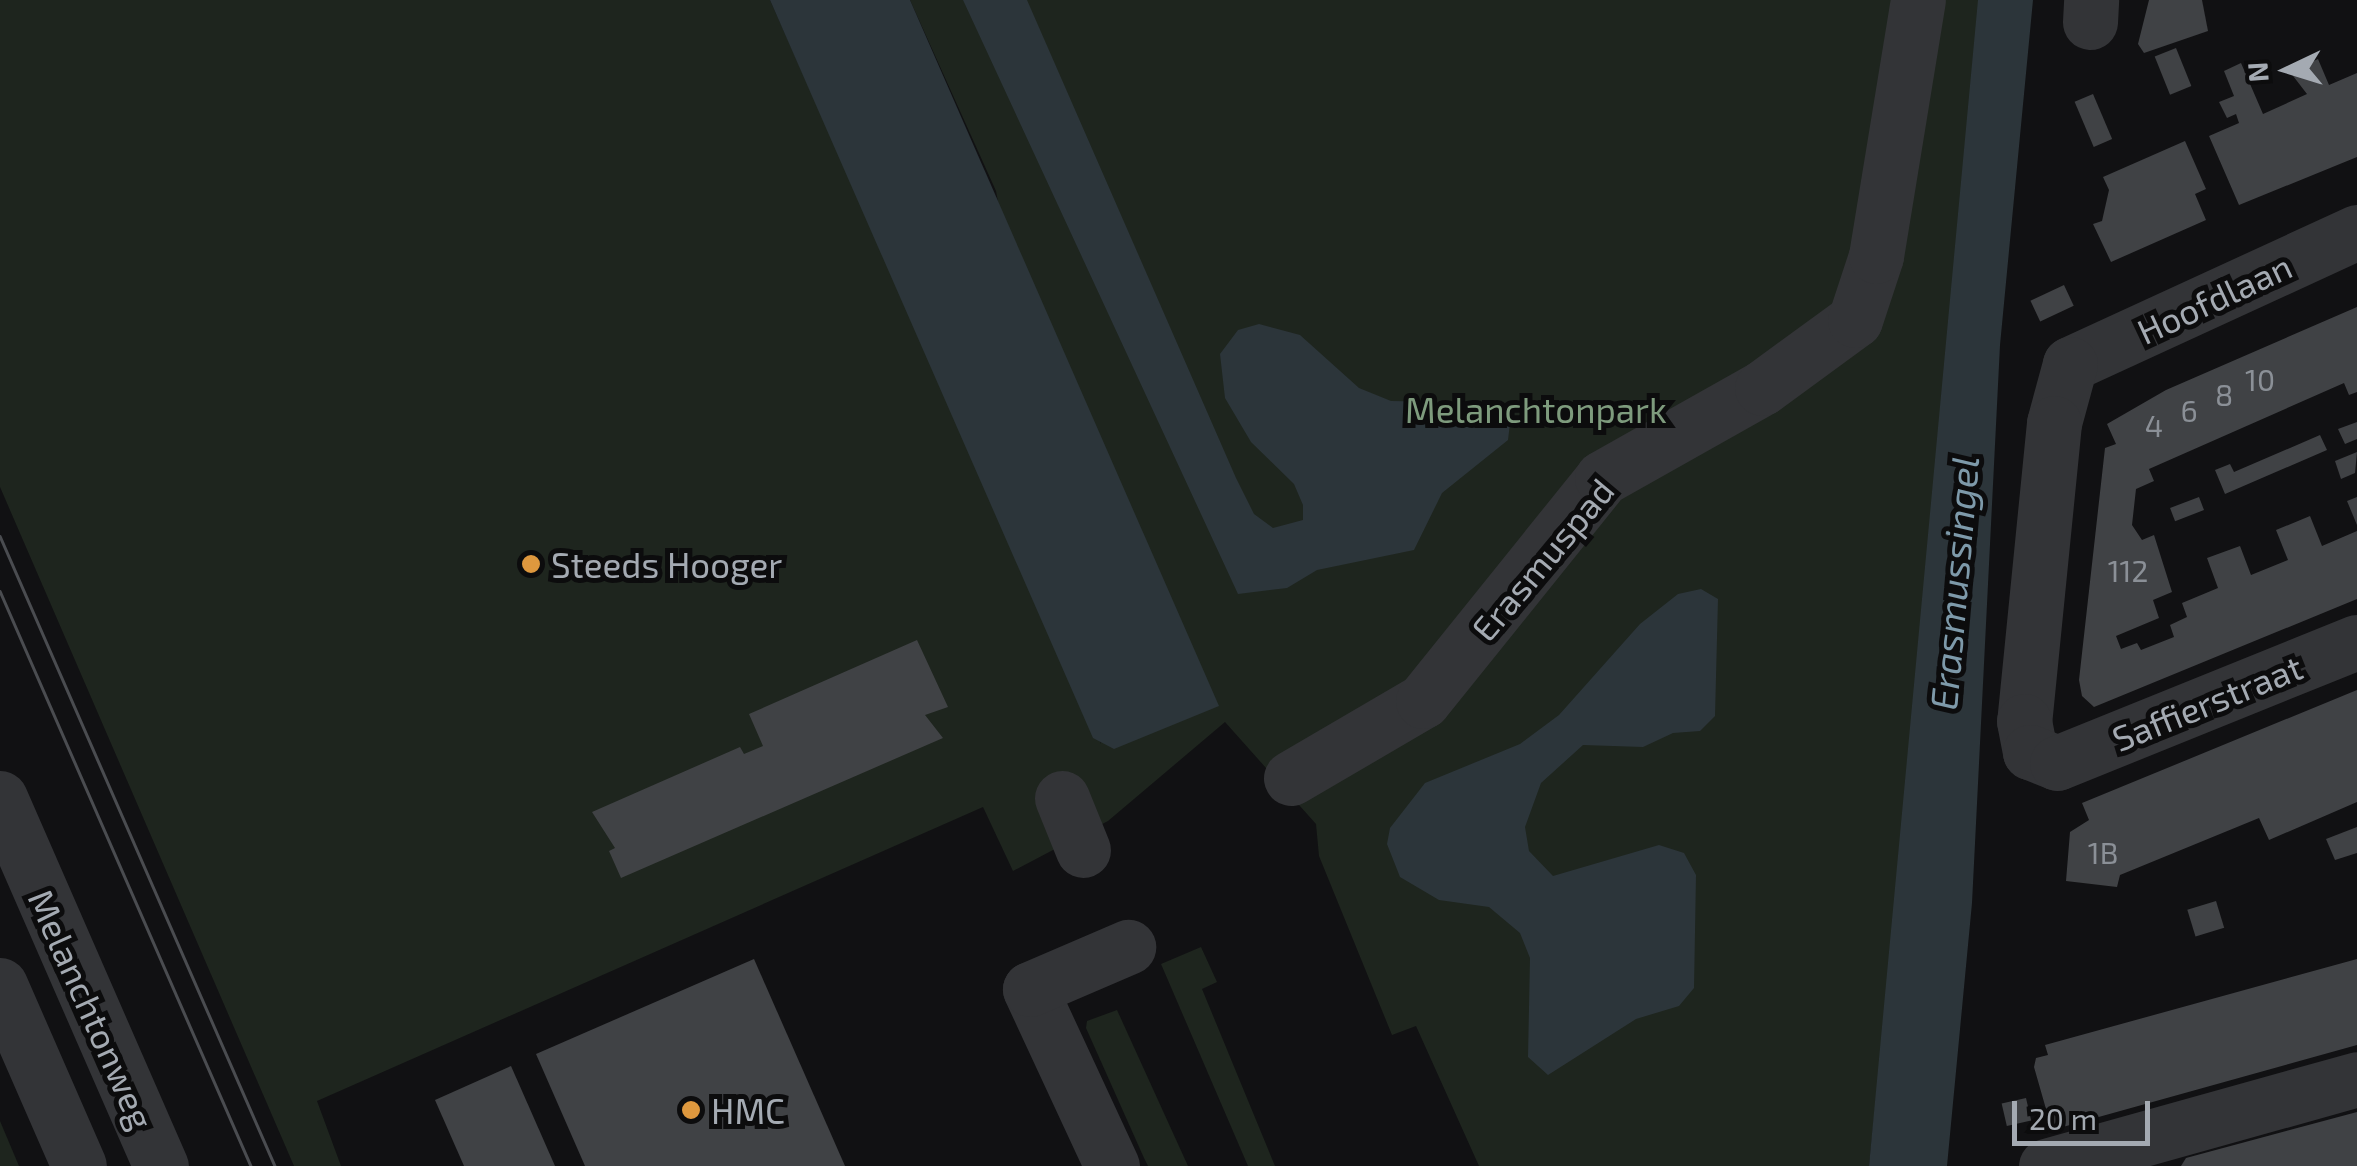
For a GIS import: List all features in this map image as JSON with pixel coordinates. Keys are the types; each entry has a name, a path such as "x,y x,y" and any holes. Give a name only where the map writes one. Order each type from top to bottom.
{"street":[{"name":"Erasmuspad","path":"1291,778 1424,701 1602,478 1762,388 1854,320 1876,256 1918,0"},
{"name":"Hoofdlaan","path":"2057,763 2030,752 2024,721 2054,423 2070,364 2357,232"},
{"name":"Saffierstraat","path":"2057,763 2357,642"},
{"name":"Melanchtonweg","path":"0,798 161,1166"},
{"path":"1062,798 1083,850"},
{"path":"1112,1166 1030,989 1128,947"},
{"path":"0,985 79,1166"},
{"path":"2046,1166 2357,1079"}],"green space":[{"name":"Melanchtonpark","path":"0,0 770,0 1101,744 996,191 910,0 1990,0 1869,1166 1479,1166 1416,1026 1392,1035 1319,856 1316,824 1225,722 1108,821 1013,871 983,807 317,1101 341,1166 294,1166 0,487"},
{"path":"1201,947 1217,982 1202,989 1275,1166 1248,1166 1161,964"},
{"path":"1117,1010 1188,1166 1148,1166 1144,1158 1086,1028 1087,1021"},
{"path":"0,1121 19,1166 0,1166"}],"water":[{"path":"770,0 910,0 1219,706 1114,749 1093,738"},
{"path":"963,0 1027,0 1254,514 1273,528 1303,520 1303,505 1294,484 1251,442 1225,398 1220,354 1238,330 1259,324 1300,335 1359,388 1391,401 1499,403 1511,415 1508,440 1442,493 1414,550 1317,570 1287,588 1238,594"},
{"name":"Erasmussingel","path":"1978,0 2033,0 2000,345 1972,903 1947,1166 1869,1166"},
{"path":"1701,589 1718,599 1715,716 1700,731 1673,733 1643,747 1583,745 1541,783 1525,827 1529,851 1553,876 1659,845 1684,853 1696,875 1694,988 1679,1006 1636,1019 1548,1075 1528,1057 1530,958 1520,933 1489,907 1439,900 1400,877 1387,844 1390,828 1425,783 1520,744 1559,715 1640,624 1678,594"}],"building":[{"path":"2149,0 2202,0 2208,31 2144,53 2138,44"},
{"path":"2176,48 2191,86 2170,95 2155,57"},
{"path":"2318,59 2329,85 2357,73 2357,157 2239,205 2209,136 2239,123 2236,114 2227,118 2219,102 2234,96 2224,71 2241,63 2263,114 2307,94 2290,72"},
{"path":"2093,94 2112,139 2094,147 2075,102"},
{"path":"2185,141 2206,189 2195,194 2206,220 2111,262 2093,224 2102,221 2109,190 2103,177"},
{"path":"2064,285 2074,306 2040,321 2030,301"},
{"path":"2357,307 2357,392 2349,395 2344,383 2149,469 2154,481 2136,489 2132,525 2142,540 2154,535 2172,592 2153,600 2159,618 2116,636 2121,649 2137,643 2141,650 2174,637 2170,625 2187,617 2182,603 2218,588 2207,558 2240,546 2251,575 2288,560 2276,530 2310,516 2322,546 2357,531 2357,599 2094,707 2082,696 2079,680 2105,448 2116,444 2107,424 2166,390"},
{"path":"2357,422 2357,439 2345,444 2338,429"},
{"path":"2320,435 2327,450 2225,494 2215,470 2230,464 2234,472"},
{"path":"2357,452 2355,473 2341,479 2335,461"},
{"path":"2199,497 2204,510 2175,521 2170,508"},
{"path":"2357,497 2357,525 2347,501"},
{"path":"917,640 948,707 925,715 943,738 621,878 609,851 615,848 592,812 740,747 744,754 763,746 749,714"},
{"path":"2357,690 2357,802 2269,840 2259,818 2120,875 2117,887 2066,881 2070,832 2089,820 2082,803"},
{"path":"2357,827 2357,853 2335,860 2326,839"},
{"path":"2216,901 2224,928 2195,937 2187,910"},
{"name":"HMC","path":"754,959 845,1166 585,1166 536,1054"},
{"path":"2357,959 2357,1045 2052,1130 2034,1067 2036,1058 2048,1055 2045,1045"},
{"path":"511,1066 555,1166 464,1166 435,1100"},
{"path":"2026,1098 2031,1120 2007,1126 2002,1104"},
{"path":"2357,1112 2357,1166 2181,1166 2186,1158"}],"tram line":[{"path":"0,536 275,1166"},
{"path":"0,591 251,1166"}],"place":[{"name":"Steeds Hooger","path":"531,564"},
{"name":"HMC","path":"691,1110"}]}
